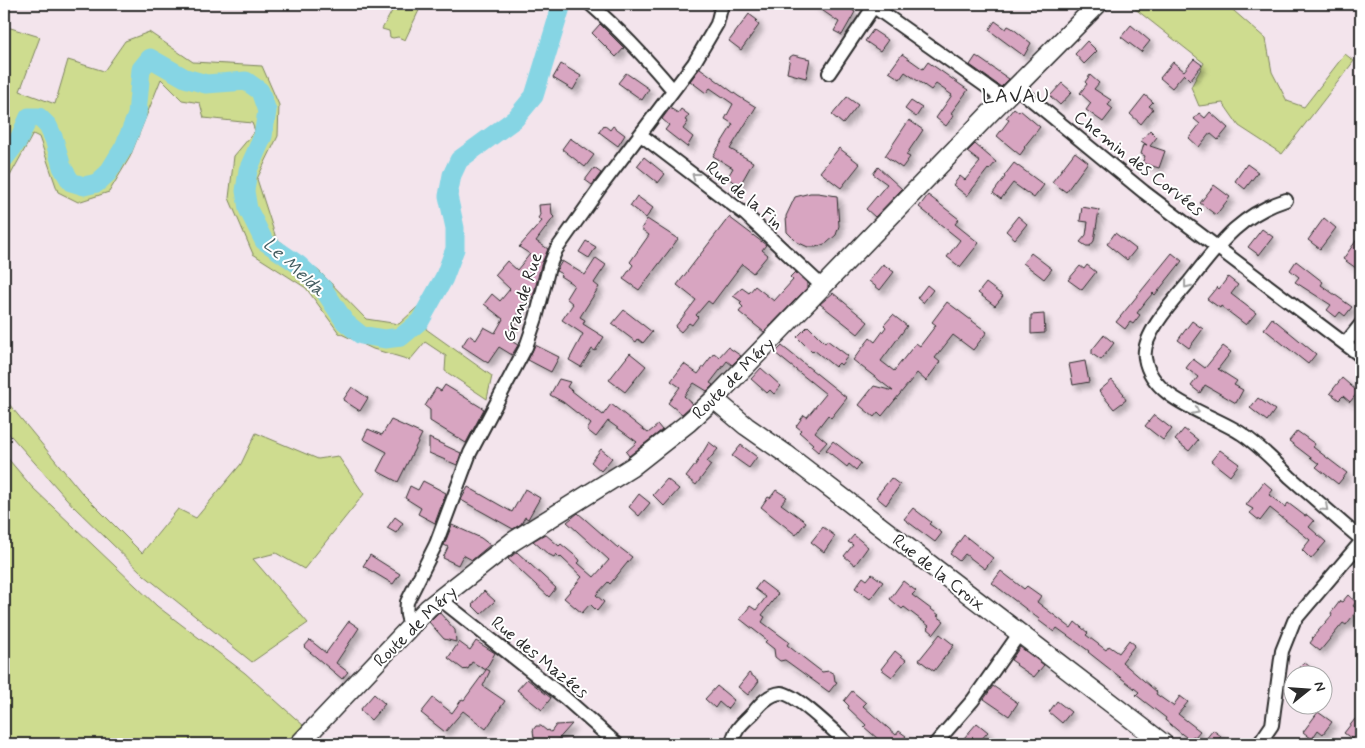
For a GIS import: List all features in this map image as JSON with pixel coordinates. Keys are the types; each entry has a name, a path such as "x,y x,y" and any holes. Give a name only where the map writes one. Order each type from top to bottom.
{"main road":[{"name":"Route de Méry","path":"299,744 428,608 512,542 632,467 688,423 714,399 1098,4"},
{"name":"Rue de la Croix","path":"714,399 746,426 786,454 1164,744"}],"street":[{"path":"590,4 644,55 673,90"},
{"name":"Grande Rue","path":"412,625 408,622 407,602 436,544 470,453 526,346 536,318 549,267 556,250 602,185 694,63 717,24 722,4"},
{"path":"829,73 872,5"},
{"name":"Chemin des Corvées","path":"872,5 1010,93 1361,356"},
{"name":"Rue de la Fin","path":"641,135 746,215 823,287"},
{"path":"1259,744 1272,725 1282,651 1294,621 1361,540 1241,434 1189,407 1155,382 1148,370 1144,355 1146,342 1161,317 1217,247 1233,230 1253,214 1269,205 1286,200"},
{"path":"1345,344 1361,324"},
{"name":"Rue des Mazées","path":"440,599 565,698 617,744"},
{"path":"934,744 974,700 1019,634"},
{"path":"732,744 736,731 756,709 766,699 780,693 793,697 848,744"}],"green space":[{"path":"396,4 422,4 405,40 398,37 390,37 389,31 382,29"},
{"path":"1129,4 1226,4 1266,39 1272,72 1287,101 1304,107 1345,54 1354,61 1282,154 1239,126 1223,103 1199,106 1191,87 1204,63"},
{"path":"4,26 40,37 20,91 55,104 68,60 104,71 125,41 149,32 193,62 262,66 279,105 278,136 257,179 276,238 320,272 366,319 399,324 426,299 426,329 492,376 487,399 445,371 446,356 425,342 410,360 373,349 339,333 306,288 253,254 229,198 234,156 255,131 252,123 204,118 200,103 182,100 161,79 130,157 109,192 78,202 58,192 39,137 33,134 10,176 4,178"},
{"path":"4,398 82,493 142,553 178,509 196,518 241,464 256,433 318,459 338,456 364,494 304,569 276,553 253,559 308,623 252,662 144,575 73,506 4,428"},
{"path":"4,454 32,487 157,606 245,673 304,726 286,744 4,744"}],"building":[{"path":"813,4 843,4 855,12 842,35 834,31 839,22"},
{"path":"749,14 757,20 755,22 759,25 741,50 729,41"},
{"path":"995,21 1006,29 1008,26 1012,28 1031,43 1024,56 989,30"},
{"path":"600,24 624,48 616,57 592,33"},
{"path":"1131,25 1150,41 1141,52 1121,37"},
{"path":"873,30 888,40 880,51 865,41"},
{"path":"1087,41 1097,51 1084,64 1075,54"},
{"path":"902,54 923,69 928,62 968,90 951,113 954,115 946,126 936,118 952,95 936,84 931,90 905,72 900,79 889,72"},
{"path":"793,55 810,59 806,78 787,73 790,57"},
{"path":"976,56 1009,79 1001,87 970,65"},
{"path":"1194,59 1202,65 1190,80 1184,74 1172,88 1160,78 1173,62 1184,71"},
{"path":"561,64 581,76 573,90 553,78"},
{"path":"700,68 756,107 730,149 753,162 740,185 727,178 733,168 713,156 733,124 725,119 733,104 710,88 706,93 690,81"},
{"path":"626,73 649,89 642,100 618,83"},
{"path":"1090,75 1099,83 1094,89 1111,100 1108,105 1113,109 1103,122 1086,110 1091,103 1080,93 1087,84 1085,82"},
{"path":"1062,83 1072,92 1060,105 1050,96"},
{"path":"1145,95 1153,102 1149,106 1153,109 1141,124 1130,114"},
{"path":"847,97 858,105 843,124 832,115"},
{"path":"911,101 922,108 916,117 905,109"},
{"path":"670,108 678,113 681,109 689,115 685,120 688,122 683,129 693,137 687,147 665,130 669,125 662,119"},
{"path":"1014,108 1019,112 1020,110 1040,127 1020,155 997,136 1009,120 1006,118"},
{"path":"1210,112 1228,128 1218,140 1210,133 1199,147 1189,138 1200,124 1194,119 1199,113 1205,118"},
{"path":"909,120 923,130 906,155 910,157 902,168 885,156"},
{"path":"604,125 610,130 613,126 625,135 618,146 599,132"},
{"path":"1150,130 1157,137 1150,146 1165,151 1159,168 1142,163 1145,156 1141,154 1144,144 1147,145 1141,141"},
{"path":"570,138 594,155 585,167 562,149"},
{"path":"975,144 996,162 988,169 967,196 953,185 960,176 965,180 980,162 967,152"},
{"path":"839,148 860,164 841,188 820,172"},
{"path":"1075,152 1088,162 1066,192 1052,182"},
{"path":"644,157 665,174 658,183 637,166"},
{"path":"1014,163 1044,185 1034,198 1013,183 1001,199 993,193"},
{"path":"1247,164 1258,172 1245,189 1235,181"},
{"path":"878,167 902,189 875,217 866,209 887,184 873,174"},
{"path":"594,168 601,173 592,185 585,180"},
{"path":"1214,185 1230,197 1216,215 1200,203"},
{"path":"818,193 837,196 839,226 836,235 827,243 816,247 808,247 797,242 787,232 786,216 795,197"},
{"path":"928,195 959,219 955,224 979,243 960,267 947,257 960,240 919,207"},
{"path":"637,196 653,208 646,218 630,206"},
{"path":"551,204 554,217 536,241 548,249 541,265 533,297 529,293 506,338 518,345 512,355 499,347 488,363 462,346 469,335 476,340 484,327 495,333 503,319 484,304 492,294 500,301 510,289 495,275 507,261 517,270 530,254 519,247 542,221 538,218 540,215 539,205"},
{"path":"1082,207 1099,210 1094,241 1090,246 1080,242 1086,235 1088,222 1080,221"},
{"path":"1018,216 1027,224 1015,239 1006,231"},
{"path":"729,217 766,245 762,250 768,255 753,273 742,264 712,304 708,301 696,315 698,317 692,325 689,323 681,332 675,327 696,300 677,285"},
{"path":"1324,218 1336,228 1320,249 1308,240"},
{"path":"647,219 678,239 639,290 623,279 633,265 630,262 649,235 641,229"},
{"path":"1262,229 1273,237 1259,255 1248,247"},
{"path":"1115,233 1136,249 1127,260 1107,244"},
{"path":"1361,234 1361,261 1356,268 1343,259"},
{"path":"586,241 596,247 589,258 579,252"},
{"path":"1031,253 1052,269 1044,279 1023,263"},
{"path":"1172,253 1182,261 1155,295 1153,293 1147,300 1137,313 1140,315 1133,324 1130,322 1125,329 1116,322"},
{"path":"596,258 606,265 594,283 599,287 580,317 585,320 583,324 604,337 595,351 592,349 581,367 569,360 583,334 562,320 573,304 566,298 574,285 556,271 562,261 585,275"},
{"path":"1296,261 1323,282 1321,285 1352,307 1345,316 1340,312 1336,317 1327,310 1331,305 1295,282 1299,277 1290,270"},
{"path":"883,264 894,272 880,290 869,281"},
{"path":"1087,265 1096,272 1082,290 1068,280 1080,266 1084,269"},
{"path":"795,272 807,283 807,288 764,332 739,312 743,307 740,304 742,302 733,296 742,288 749,293 755,286 774,301 793,280 790,277"},
{"path":"1228,277 1238,285 1231,294 1256,313 1246,325 1221,306 1220,308 1207,299 1217,287 1219,289"},
{"path":"986,283 1003,296 995,306 978,293"},
{"path":"927,285 933,290 923,303 917,298"},
{"path":"833,293 868,322 858,334 820,304"},
{"path":"947,302 987,332 973,350 953,335 935,358 940,362 926,381 917,373 882,416 878,412 874,417 859,405 874,386 893,391 853,360 870,338 875,342 886,327 884,325 893,315 907,326 881,361 894,371 916,343 920,346 936,325 932,322"},
{"path":"624,310 652,332 643,343 638,339 636,342 612,324"},
{"path":"1044,314 1045,333 1031,334 1031,315"},
{"path":"1272,318 1316,354 1308,364 1264,329"},
{"path":"1192,321 1203,329 1189,348 1178,340"},
{"path":"808,326 825,343 827,340 848,356 841,365 839,363 835,367 814,350 812,352 797,337"},
{"path":"1104,335 1114,343 1101,360 1092,354 1092,350"},
{"path":"535,345 559,357 551,372 528,360"},
{"path":"782,346 847,398 831,418 828,415 815,432 827,442 818,452 811,446 813,444 799,432 801,430 796,426 804,415 807,417 826,394 775,353"},
{"path":"1223,346 1231,352 1218,369 1237,381 1234,385 1243,390 1236,403 1205,385 1200,393 1191,386 1198,377 1186,368 1193,359 1205,368"},
{"path":"728,347 741,356 732,365 727,361 710,383 713,385 707,391 694,383 684,396 693,404 682,414 668,403 680,387 671,381 684,364 698,374 714,353 719,357"},
{"path":"630,353 646,366 625,392 609,380"},
{"path":"1085,361 1089,382 1073,385 1069,364"},
{"path":"761,368 781,386 774,394 770,390 767,393 751,379"},
{"path":"1342,378 1358,392 1350,402 1343,396 1339,400 1330,393"},
{"path":"559,379 570,382 567,387 603,415 611,404 648,433 658,425 662,430 629,456 626,452 637,442 608,421 596,437 587,430 591,424 563,402 550,395"},
{"path":"1112,380 1124,394 1126,400 1114,409 1099,391"},
{"path":"445,385 484,409 466,443 430,421 430,410 425,406 436,388 441,391"},
{"path":"352,387 368,398 360,411 343,400"},
{"path":"1258,398 1275,410 1267,421 1250,408"},
{"path":"1154,415 1172,429 1163,440 1145,426"},
{"path":"391,420 422,434 398,482 377,471 387,452 363,439 368,429 382,435"},
{"path":"1184,429 1198,440 1189,451 1175,440"},
{"path":"1297,431 1315,444 1313,447 1347,473 1338,484 1316,467 1319,464 1289,441"},
{"path":"429,438 461,453 457,465 429,453"},
{"path":"833,441 861,463 856,470 849,464 847,467 826,450"},
{"path":"709,442 718,449 707,462 711,465 696,485 686,477"},
{"path":"741,445 757,457 749,468 732,456"},
{"path":"601,449 612,458 601,471 591,462"},
{"path":"1220,450 1239,464 1230,476 1211,461"},
{"path":"891,478 900,485 886,505 876,497"},
{"path":"667,479 679,489 664,506 653,495"},
{"path":"423,481 446,493 435,523 418,514 421,508 405,498 410,486 418,490"},
{"path":"1264,482 1273,490 1269,495 1285,507 1288,503 1314,521 1309,527 1326,542 1311,559 1302,550 1310,540 1270,508 1260,521 1250,513 1253,509 1246,505"},
{"path":"468,487 512,512 525,489 540,498 528,519 525,517 521,524 513,529 461,500"},
{"path":"776,490 787,497 781,504 806,522 796,535 761,507"},
{"path":"639,494 650,503 639,516 629,507"},
{"path":"913,508 931,522 929,524 942,533 935,542 904,519"},
{"path":"578,513 618,548 632,557 610,584 608,582 596,595 604,602 597,611 590,604 582,613 564,598 582,577 561,557 556,554 554,557 548,554 533,541 545,534 579,559 578,563 594,577 609,560 567,522"},
{"path":"395,517 403,523 396,533 387,528"},
{"path":"452,525 481,538 490,545 472,560 463,555 458,565 443,558 448,547 444,545"},
{"path":"823,527 835,536 824,552 811,542"},
{"path":"854,535 868,547 855,565 844,556 853,545 848,542"},
{"path":"964,535 993,558 985,569 965,554 959,561 950,554"},
{"path":"517,552 556,588 549,597 508,559"},
{"path":"370,555 400,574 393,584 363,566"},
{"path":"1001,571 1024,589 1027,586 1041,596 1037,602 1071,628 1075,622 1088,633 1086,635 1106,650 1109,646 1119,653 1129,640 1135,645 1122,662 1157,692 1156,694 1173,706 1180,696 1188,702 1178,714 1200,731 1190,740 1165,720 1166,718 1136,695 1139,692 1089,651 1057,628 1054,632 1038,620 992,583"},
{"path":"872,574 883,582 870,599 855,588 863,577 867,580"},
{"path":"761,581 778,594 762,615 765,617 762,622 789,642 787,645 822,672 829,671 834,674 835,681 837,682 829,692 785,660 780,661 775,657 774,649 765,642 767,640 740,619 750,606 756,610 766,597 755,589"},
{"path":"903,581 916,591 912,595 939,615 937,616 944,621 934,634 927,628 929,626 890,599"},
{"path":"484,591 495,601 481,614 472,605"},
{"path":"1348,595 1356,602 1353,606 1358,609 1346,625 1343,623 1320,651 1310,643 1312,638 1332,615 1331,613 1340,601 1342,602"},
{"path":"439,612 455,630 456,642 444,639 429,622"},
{"path":"349,621 359,628 336,663 348,672 342,679 304,647 310,640 326,653"},
{"path":"940,634 954,645 934,671 919,660"},
{"path":"476,641 495,653 486,669 490,671 483,686 505,701 486,729 463,711 445,732 421,713 433,698 452,713 462,699 464,700 486,670 472,662 468,669 464,670 448,658 459,642 470,650"},
{"path":"1020,647 1044,665 1034,677 1011,660"},
{"path":"895,651 906,660 892,677 881,669"},
{"path":"749,673 759,681 748,695 738,687"},
{"path":"527,679 551,698 542,710 517,690"},
{"path":"717,686 734,700 727,709 719,702 715,708 705,699"},
{"path":"993,686 1018,703 1009,716 984,699"},
{"path":"852,691 866,703 863,706 896,735 899,731 906,736 902,740 907,744 884,744 864,727 866,725 848,708 849,706 844,701"},
{"path":"374,694 385,704 371,720 360,710"},
{"path":"1057,701 1071,712 1062,723 1049,712"},
{"path":"1315,716 1324,716 1332,722 1323,734 1318,730 1312,739 1303,732"},
{"path":"1355,719 1361,724 1361,735 1356,742 1344,733"},
{"path":"977,723 988,732 977,744 971,744 964,738"},
{"path":"572,724 554,744 529,744 534,738 533,730 536,726 541,726 551,732 556,725"},
{"path":"1213,730 1221,736 1214,744 1202,744"}],"waterway":[{"name":"Le Melda","path":"4,159 18,141 29,117 39,117 48,126 62,167 71,182 84,186 97,183 108,173 124,147 137,115 141,69 150,58 185,78 206,84 246,81 260,91 267,111 263,136 248,170 245,191 248,209 264,241 299,265 322,287 345,322 361,335 385,339 401,337 420,321 444,278 455,249 455,228 448,196 452,175 459,160 515,119 534,96 562,4"}],"district":[{"name":"LAVAU","path":"1016,95"}]}
